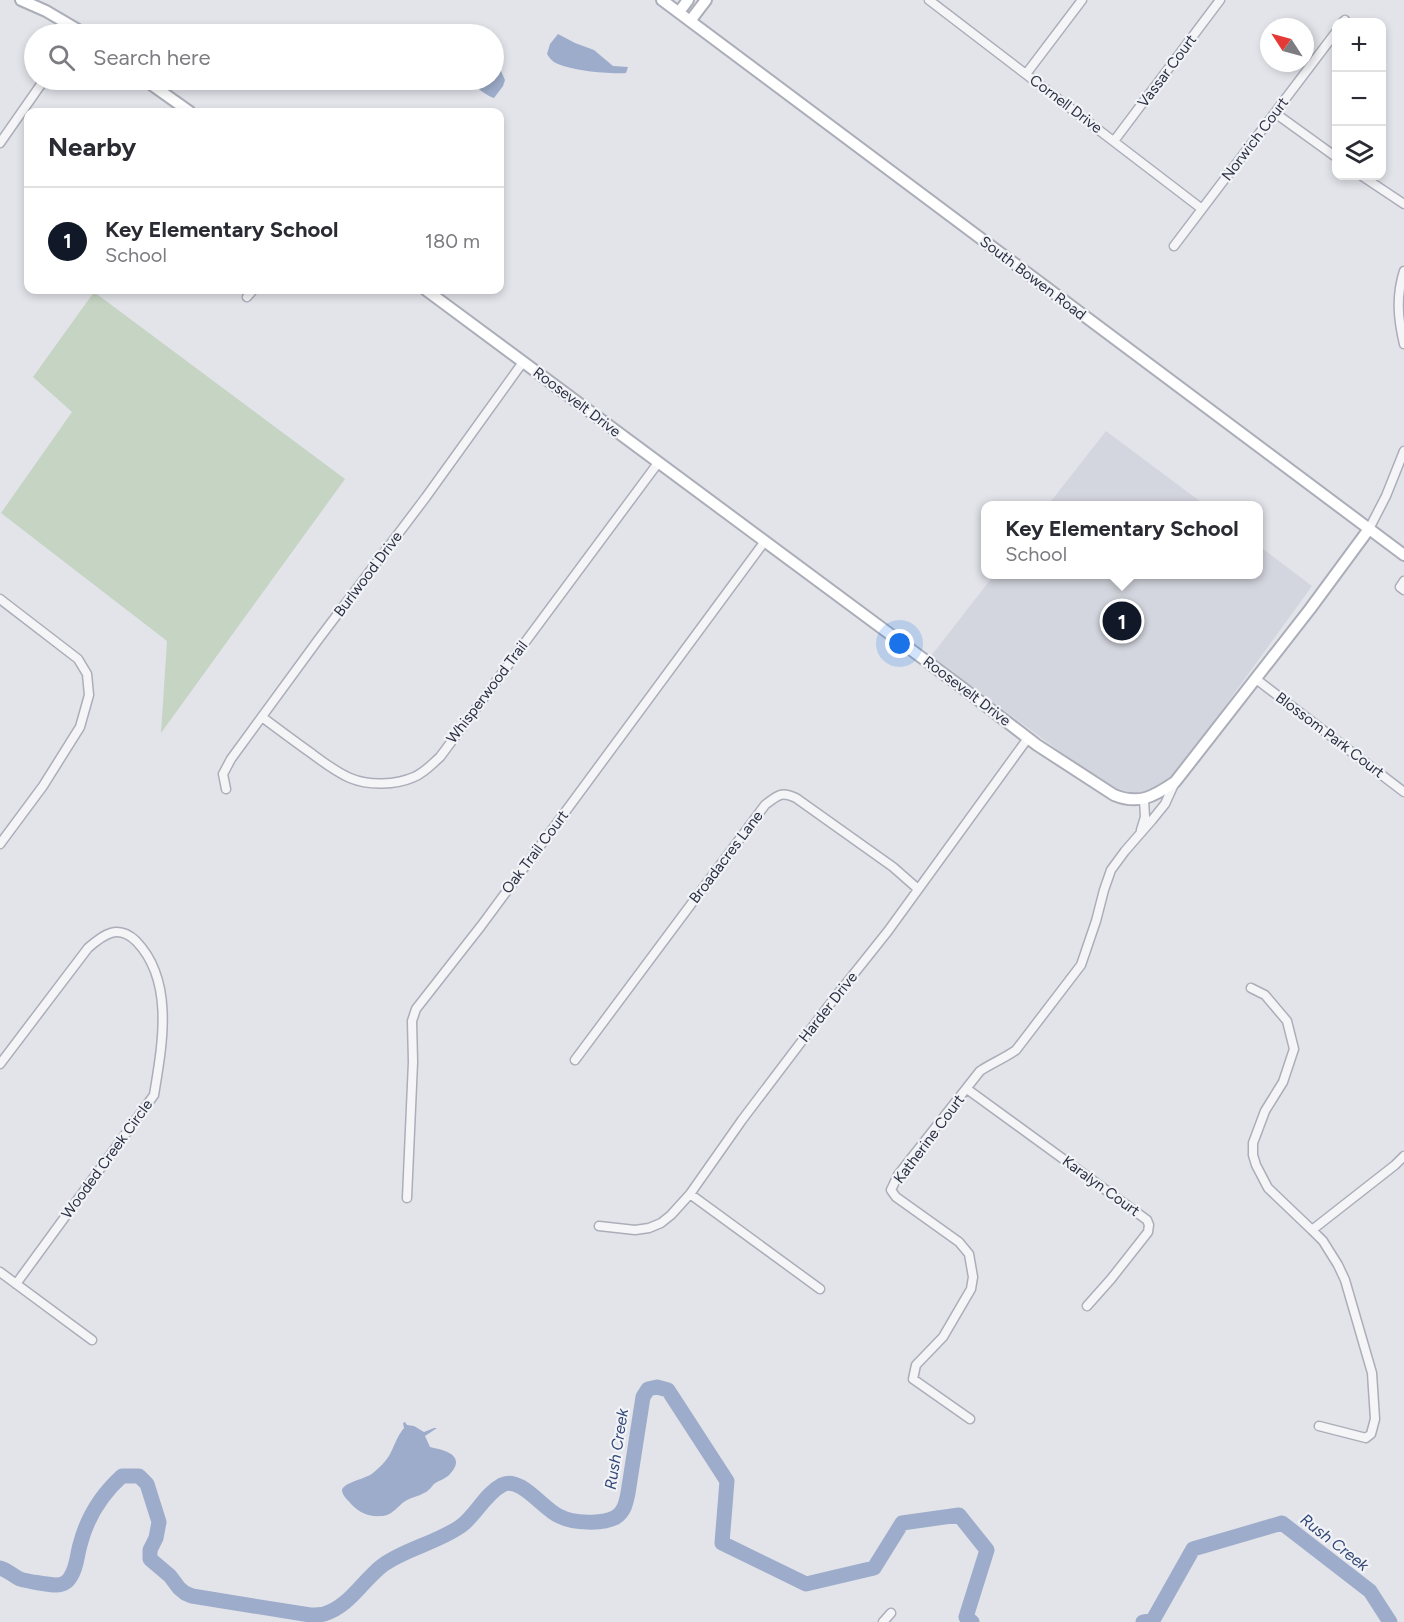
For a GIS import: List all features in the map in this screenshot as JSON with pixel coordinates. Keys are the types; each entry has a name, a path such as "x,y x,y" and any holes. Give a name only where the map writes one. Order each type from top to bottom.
{"street":[{"path":"21,0 46,11 66,24"},
{"name":"South Bowen Road","path":"662,0 1404,555"},
{"path":"679,12 688,0"},
{"path":"690,21 706,0"},
{"path":"1026,74 1082,0"},
{"name":"Vassar Court","path":"1114,141 1220,0"},
{"name":"Cornell Drive","path":"936,2 1202,209"},
{"name":"Norwich Court","path":"1174,246 1332,37"},
{"path":"24,108 37,90"},
{"path":"159,90 184,108"},
{"path":"0,143 24,109"},
{"path":"1275,113 1332,154"},
{"path":"1368,180 1404,204"},
{"path":"1404,271 1398,310 1404,344"},
{"name":"Roosevelt Drive","path":"431,294 1028,738 1114,795 1124,799 1144,800"},
{"name":"Burlwood Drive","path":"226,789 223,774 231,759 426,497 523,362"},
{"path":"1144,800 1175,782 1369,529 1386,496 1404,451"},
{"name":"Whisperwood Trail","path":"262,717 332,768 350,778 380,783 398,782 416,777 440,757 658,462"},
{"name":"Oak Trail Court","path":"407,1198 413,1062 412,1021 416,1009 481,926 765,541"},
{"path":"1404,581 1400,586 1404,590"},
{"path":"0,599 78,659 87,674 89,695 80,727 43,786 0,844"},
{"name":"Blossom Park Court","path":"1256,679 1404,792"},
{"name":"Harder Drive","path":"600,1226 635,1230 649,1228 661,1223 671,1215 690,1194 742,1120 888,931 1028,738"},
{"name":"Katherine Court","path":"970,1419 913,1379 916,1365 943,1337 971,1289 973,1277 969,1254 959,1242 896,1197 891,1190 898,1175 980,1071 1016,1050 1081,965 1112,870 1165,804 1175,782"},
{"name":"Broadacres Lane","path":"575,1060 765,805 780,795 787,794 796,798 893,867 918,889"},
{"name":"Katherine Court","path":"1139,834 1145,817 1144,800"},
{"name":"Wooded Creek Circle","path":"0,1064 88,948 99,939 111,932 127,934 149,956 162,1001 161,1059 154,1095 16,1284"},
{"path":"1251,988 1265,995 1287,1021 1294,1049 1283,1082 1264,1111 1253,1143 1256,1165 1268,1188 1323,1241 1338,1265 1345,1280 1372,1373 1375,1419 1371,1434 1366,1438 1318,1425"},
{"name":"Karalyn Court","path":"967,1089 1147,1220 1148,1232 1087,1306"},
{"path":"1312,1230 1404,1156"},
{"path":"690,1194 820,1289"},
{"path":"0,1272 92,1340"},
{"path":"883,1622 891,1612"}],"shaded area":[{"path":"1106,431 1200,501 1051,501"},
{"path":"1263,549 1312,586 1173,778 1137,793 1117,789 1098,780 931,656 991,579 1263,579"}],"green space":[{"path":"93,294 97,294 345,479 161,733 167,641 1,513 72,412 33,377"}],"water":[{"path":"558,34 594,50 613,66 628,67 626,73 579,70 554,62 547,54 550,44"},
{"path":"480,90 500,90 494,98"},
{"path":"403,1423 424,1432 437,1428 425,1436 430,1447 452,1454 456,1462 455,1468 427,1491 407,1500 389,1514 373,1516 365,1514 352,1505 342,1490 347,1485 370,1475 382,1465 404,1428"}],"waterway":[{"name":"Rush Creek","path":"0,1568 23,1580 53,1585 65,1583 73,1572 87,1525 101,1499 122,1476 139,1476 147,1484 159,1522 156,1538 150,1550 150,1559 185,1593 310,1615 324,1614 341,1606 376,1571 392,1559 461,1526 502,1485 509,1483 516,1485 559,1516 579,1522 610,1520 619,1515 627,1500 643,1397 648,1389 657,1387 668,1390 727,1481 722,1543 806,1584 874,1568 902,1523 959,1515 987,1550 966,1617 972,1622"},
{"name":"Rush Creek","path":"1143,1622 1153,1620 1193,1549 1282,1523 1370,1591 1390,1622"}],"place":[{"name":"Key Elementary School","path":"1122,621"}]}
